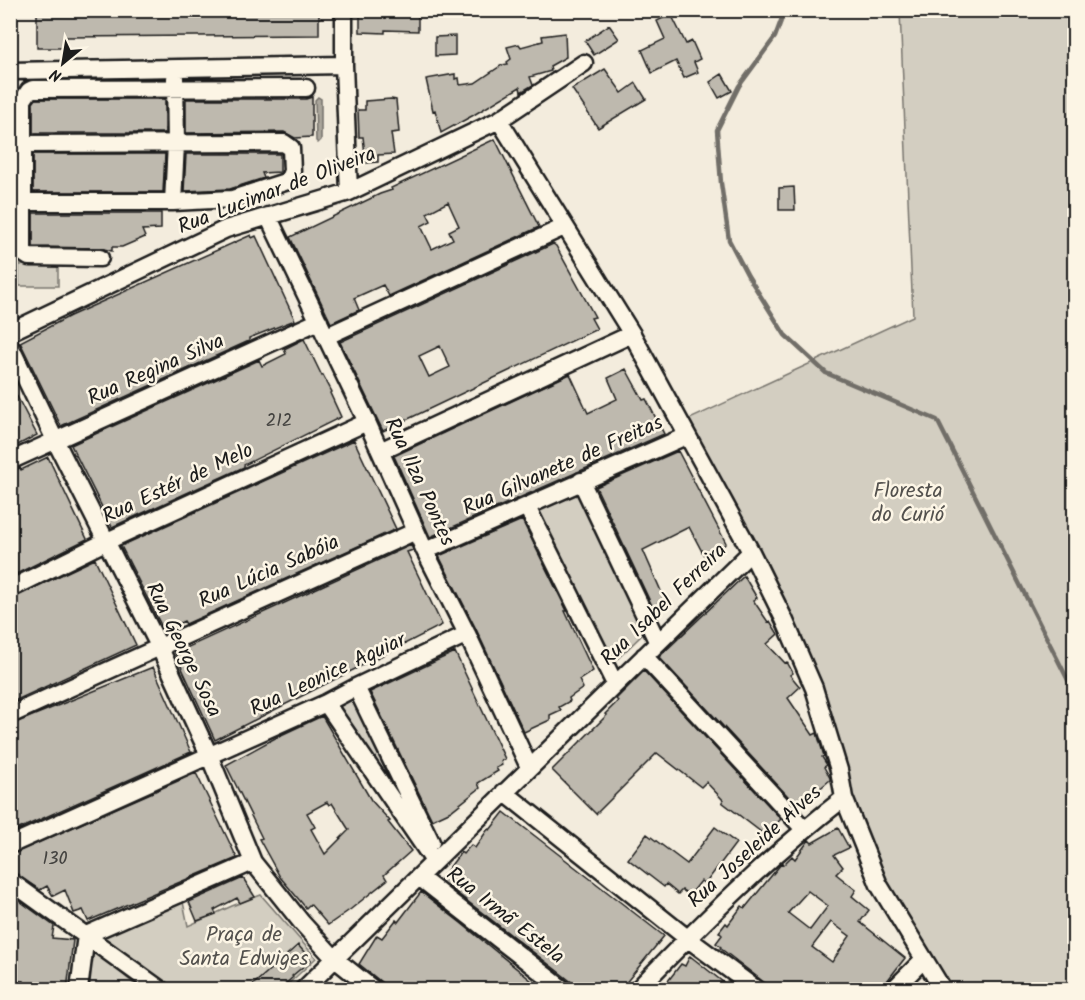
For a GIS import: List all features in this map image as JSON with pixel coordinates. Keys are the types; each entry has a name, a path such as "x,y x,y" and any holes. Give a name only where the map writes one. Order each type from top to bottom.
{"street":[{"path":"344,10 349,192"},
{"name":"Rua Lucimar de Oliveira","path":"10,332 226,229 349,192 499,120 584,63"},
{"path":"10,71 344,65"},
{"path":"173,202 176,144 175,68"},
{"path":"100,258 25,256 23,253 23,100 29,91 33,89 306,88"},
{"name":"Rua Isabel Ferreira","path":"303,990 751,552 632,334 499,120"},
{"path":"22,202 173,202 239,198 288,180 292,171 291,148 284,143 23,144"},
{"name":"Rua Ilza Pontes","path":"268,216 529,767"},
{"name":"Rua Regina Silva","path":"10,461 159,394 564,227"},
{"path":"380,451 632,334"},
{"name":"Rua George Sosa","path":"10,346 105,542 159,646 209,755 253,862 302,923 335,959 374,990"},
{"name":"Rua Estér de Melo","path":"10,589 105,542 367,422"},
{"name":"Rua Gilvanete de Freitas","path":"425,551 686,435"},
{"path":"581,481 658,643"},
{"path":"526,507 615,684"},
{"name":"Rua Lúcia Sabóia","path":"10,715 416,531"},
{"name":"Rua Joseleide Alves","path":"637,990 687,938 804,829 844,798 839,770 814,688 751,552"},
{"name":"Rua Leonice Aguiar","path":"10,845 326,703 467,634"},
{"path":"644,656 804,829"},
{"path":"356,687 436,858"},
{"path":"326,703 436,858"},
{"path":"504,792 687,938 757,990"},
{"path":"844,798 879,885 943,990"},
{"path":"86,935 253,862"},
{"name":"Rua Irmã Estela","path":"419,877 564,990"},
{"path":"10,881 161,990"},
{"path":"79,990 86,935"},
{"path":"893,990 923,960"}],"green space":[{"name":"Floresta do Curió","path":"900,11 1074,11 1074,989 945,989 904,930 833,788 816,696 681,423 913,316"},
{"path":"19,265 58,265 58,286 19,286"},
{"path":"577,491 644,633 609,667 534,512"},
{"path":"355,696 422,833 335,706"},
{"name":"Praça de Santa Edwiges","path":"261,895 316,958 283,989 161,989 94,936 182,897 188,926"},
{"path":"90,947 140,989 85,990"}],"shaded area":[{"path":"318,97 321,99 321,140 318,143 316,141 315,100"}],"building":[{"path":"37,10 319,10 319,35 66,37 66,48 37,48"},
{"path":"360,10 410,10 409,14 418,15 418,31 360,32"},
{"path":"671,14 686,44 692,41 700,59 694,62 698,72 684,78 676,61 652,73 642,50 665,39 657,21"},
{"path":"609,25 619,39 594,55 585,41"},
{"path":"565,33 566,57 550,66 551,71 530,77 533,85 521,92 520,87 441,133 435,110 433,111 426,79 455,74 455,79 459,78 460,85 475,83 502,65 508,64 507,62 511,59 507,47 519,44 521,47 543,41 542,36"},
{"path":"455,36 455,55 435,56 435,37"},
{"path":"605,69 622,93 636,83 646,99 598,128 572,89"},
{"path":"722,74 732,91 719,98 710,82"},
{"path":"312,97 312,137 295,138 284,132 186,133 186,99 306,99"},
{"path":"36,99 165,99 165,133 33,133 33,103"},
{"path":"396,100 399,132 391,133 394,154 378,155 378,162 366,163 363,137 359,137 358,110 365,110 365,101"},
{"path":"495,139 539,227 389,296 383,285 354,298 359,310 331,323 290,237 392,190 391,188","holes":["448,202 459,226 449,231 453,239 432,249 421,226 431,221 427,213"]},
{"path":"33,154 165,154 163,192 33,192"},
{"path":"186,154 280,154 280,172 262,173 264,178 230,189 184,191"},
{"path":"794,187 795,210 779,210 779,188"},
{"path":"33,213 161,213 161,229 142,230 145,237 122,247 112,247 112,251 100,248 33,247"},
{"path":"251,235 252,238 256,236 295,320 249,338 249,341 61,426 20,342 70,316"},
{"path":"553,244 595,317 591,318 597,329 383,431 340,342","holes":["440,346 450,367 429,377 419,356"]},
{"path":"304,339 332,392 330,393 341,417 244,467 112,527 71,445 259,360 262,366 286,354 284,349"},
{"path":"626,369 643,400 646,399 664,434 430,537 394,456 570,374 588,413 617,399 608,378"},
{"path":"10,383 37,435 10,449"},
{"path":"354,440 396,529 186,624 184,621 164,631 121,546"},
{"path":"678,451 726,543 707,561 689,527 643,550 661,591 669,598 655,612 596,487"},
{"path":"48,457 87,539 10,577 10,471 20,468 21,470"},
{"path":"522,520 567,611 565,611 593,671 579,680 583,688 569,698 570,701 559,707 561,710 550,715 550,720 524,732 439,556"},
{"path":"411,545 413,550 407,552 442,625 215,740 175,653"},
{"path":"95,559 136,645 10,703 10,599"},
{"path":"744,576 757,598 753,600 778,634 767,644 785,663 787,662 793,673 790,675 800,687 788,698 813,735 817,733 824,756 822,757 827,765 824,767 830,780 798,807 659,657"},
{"path":"455,652 505,759 501,761 502,765 496,768 498,771 478,783 480,788 451,811 432,820 370,692"},
{"path":"153,667 191,752 10,833 10,725"},
{"path":"644,671 781,819 765,835 722,802 723,800 706,782 701,787 657,753 596,814 552,770 607,715 605,714 618,701 616,699"},
{"path":"322,716 371,800 390,821 388,822 411,851 384,875 387,880 328,925 310,904 306,908 280,877 259,839 262,838 226,765","holes":["327,802 329,805 332,803 349,830 325,854 311,829 315,827 307,813"]},
{"path":"196,773 237,858 88,921 83,910 74,913 65,890 53,896 47,886 40,890 10,871 10,855"},
{"path":"504,812 664,936 620,990 582,990 440,880 461,852 463,854 471,845 475,848"},
{"path":"715,827 736,843 705,884 701,881 690,895 682,890 678,894 666,884 664,887 628,859 647,834 687,864"},
{"path":"838,828 849,848 834,855 843,867 836,874 856,890 852,896 869,910 860,922 905,958 880,990 774,990 716,943 722,935 719,932 726,923 728,925 742,906 745,908 781,864 783,865 792,856 795,859 809,840 812,843","holes":["808,891 828,906 810,930 788,913","831,922 850,936 832,962 812,947"]},
{"path":"243,878 255,897 240,903 237,898 214,910 216,914 197,921 189,902"},
{"path":"421,892 543,990 391,990 359,964 377,935 382,938 396,920 398,922"},
{"path":"10,894 54,926 52,938 73,940 67,990 23,990 24,981 10,980"},
{"path":"298,945 311,960 279,990 247,990"},
{"path":"690,956 733,990 661,990 681,964 685,966"}],"waterway":[{"path":"785,10 775,37 739,86 717,130 729,240 748,276 785,335 826,373 937,420 1074,692"}]}
